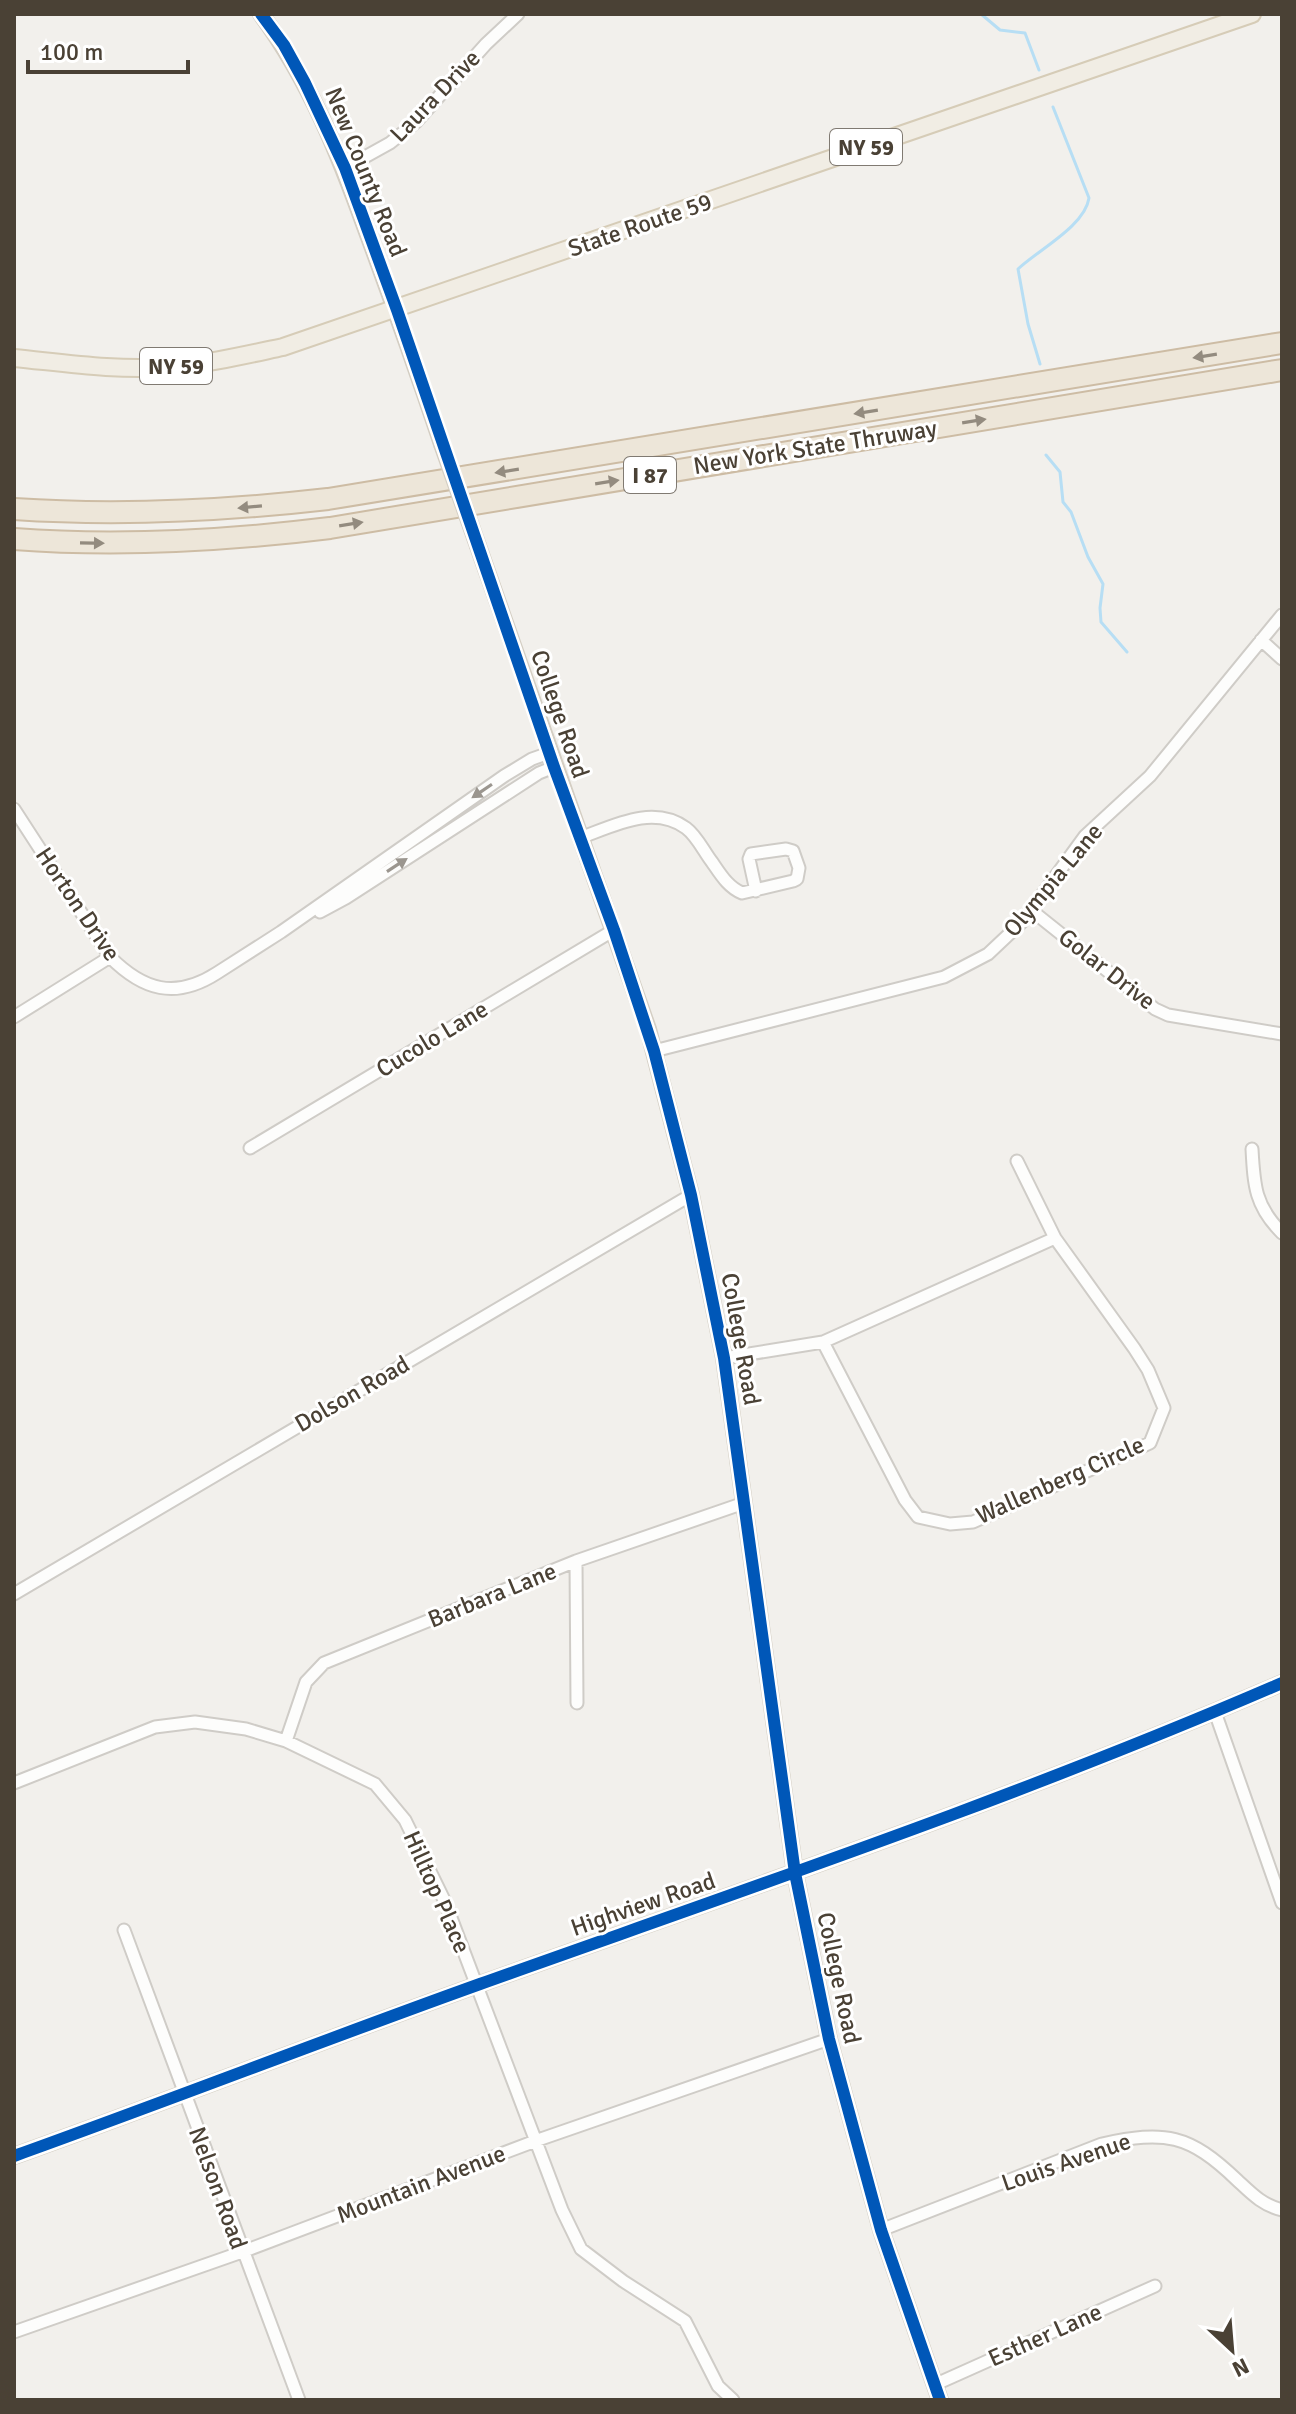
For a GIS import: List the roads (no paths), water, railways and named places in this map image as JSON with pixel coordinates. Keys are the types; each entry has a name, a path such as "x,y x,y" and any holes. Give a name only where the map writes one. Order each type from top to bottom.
{"highway":[{"name":"New York State Thruway","path":"14,509 153,513 328,499 1282,343"},
{"name":"New York State Thruway","path":"14,539 88,543 186,542 330,528 1282,370"}],"main road":[{"name":"State Route 59","path":"14,358 116,368 167,367 224,360 283,347 1252,14"}],"street":[{"name":"New County Road","path":"261,14 284,45 305,83 345,168 397,310"},
{"name":"Laura Drive","path":"345,168 390,143 416,122 486,44 518,14"},
{"name":"College Road","path":"397,310 654,1051 691,1195 724,1358 795,1873 829,2039 881,2230 940,2400"},
{"name":"Olympia Lane","path":"654,1051 944,977 988,954 1031,910 1085,836 1150,776 1282,615"},
{"path":"1261,640 1282,659"},
{"name":"Horton Drive","path":"14,809 110,957 128,975 149,986 177,989 206,980 281,932 504,776 532,759 552,760"},
{"path":"580,838 635,819 661,818 679,824 691,833 732,887 742,893 756,891 797,879 799,868 793,851 786,849 751,854 749,859 756,891"},
{"name":"Golar Drive","path":"1031,910 1155,1009 1168,1015 1282,1034"},
{"name":"Cucolo Lane","path":"250,1148 614,930"},
{"path":"14,1017 110,957"},
{"path":"1252,1149 1258,1200 1266,1217 1282,1233"},
{"path":"724,1358 823,1342 1055,1238 1017,1161"},
{"name":"Dolson Road","path":"14,1594 691,1195"},
{"name":"Wallenberg Circle","path":"823,1342 905,1500 918,1517 950,1524 973,1522 1150,1443 1164,1408 1148,1370 1055,1238"},
{"name":"Barbara Lane","path":"286,1741 306,1682 324,1663 576,1561 744,1503"},
{"path":"576,1561 577,1703"},
{"name":"Highview Road","path":"14,2156 476,1985 795,1873 1044,1781 1282,1683"},
{"path":"1215,1712 1282,1903"},
{"name":"Hilltop Place","path":"14,1783 155,1727 195,1722 246,1729 286,1741 375,1784 405,1820 445,1902 538,2140 562,2210 581,2249 623,2281 685,2321 718,2386 733,2400"},
{"name":"Nelson Road","path":"124,1930 299,2400"},
{"name":"Mountain Avenue","path":"14,2332 242,2252 538,2140 829,2039"},
{"name":"Louis Avenue","path":"881,2230 1102,2144 1138,2136 1181,2140 1197,2148 1220,2164 1261,2203 1282,2210"},
{"name":"Esther Lane","path":"934,2385 1155,2286"}],"waterway":[{"path":"981,14 1000,30 1025,33 1039,70"},
{"path":"1040,364 1028,324 1018,269 1070,228 1086,208 1089,198 1053,107"},
{"path":"1046,455 1060,472 1063,502 1071,512 1088,557 1103,584 1101,622 1127,652"}]}
